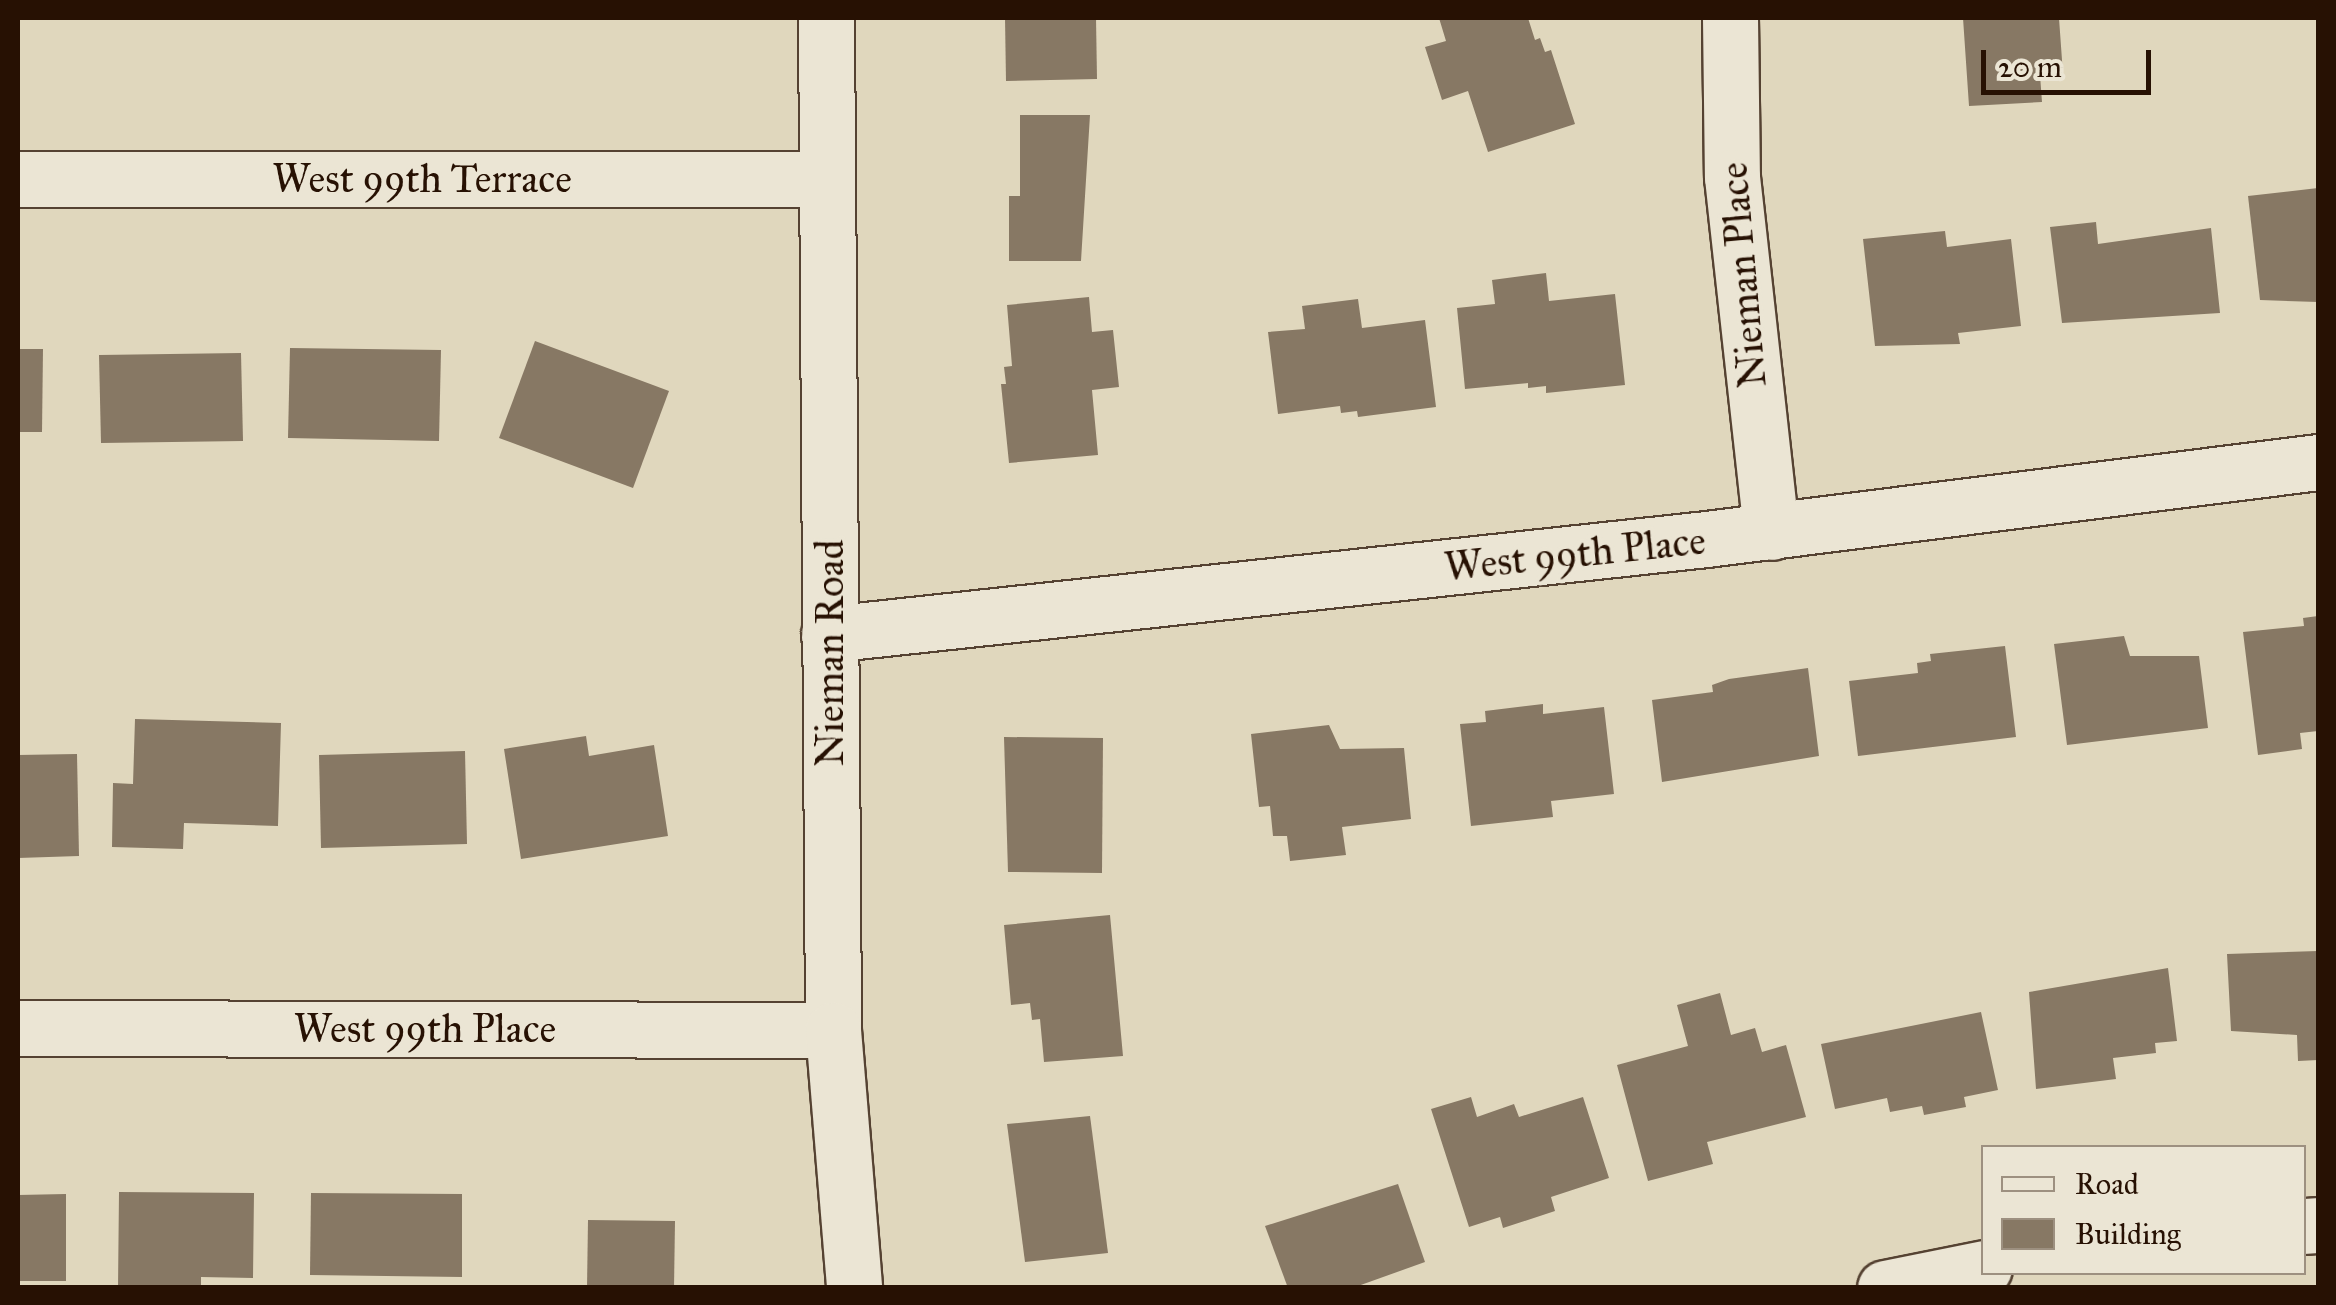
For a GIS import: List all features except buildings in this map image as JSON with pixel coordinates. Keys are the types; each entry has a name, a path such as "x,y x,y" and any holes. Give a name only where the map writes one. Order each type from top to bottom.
{"street":[{"name":"Nieman Road","path":"826,18 833,1030 854,1288"},
{"name":"Nieman Place","path":"1730,18 1732,176 1771,532"},
{"name":"West 99th Terrace","path":"18,179 827,180"},
{"name":"West 99th Place","path":"829,634 1771,532 2318,462"},
{"name":"West 99th Place","path":"18,1028 833,1030"},
{"path":"1885,1288 1981,1269"}]}
